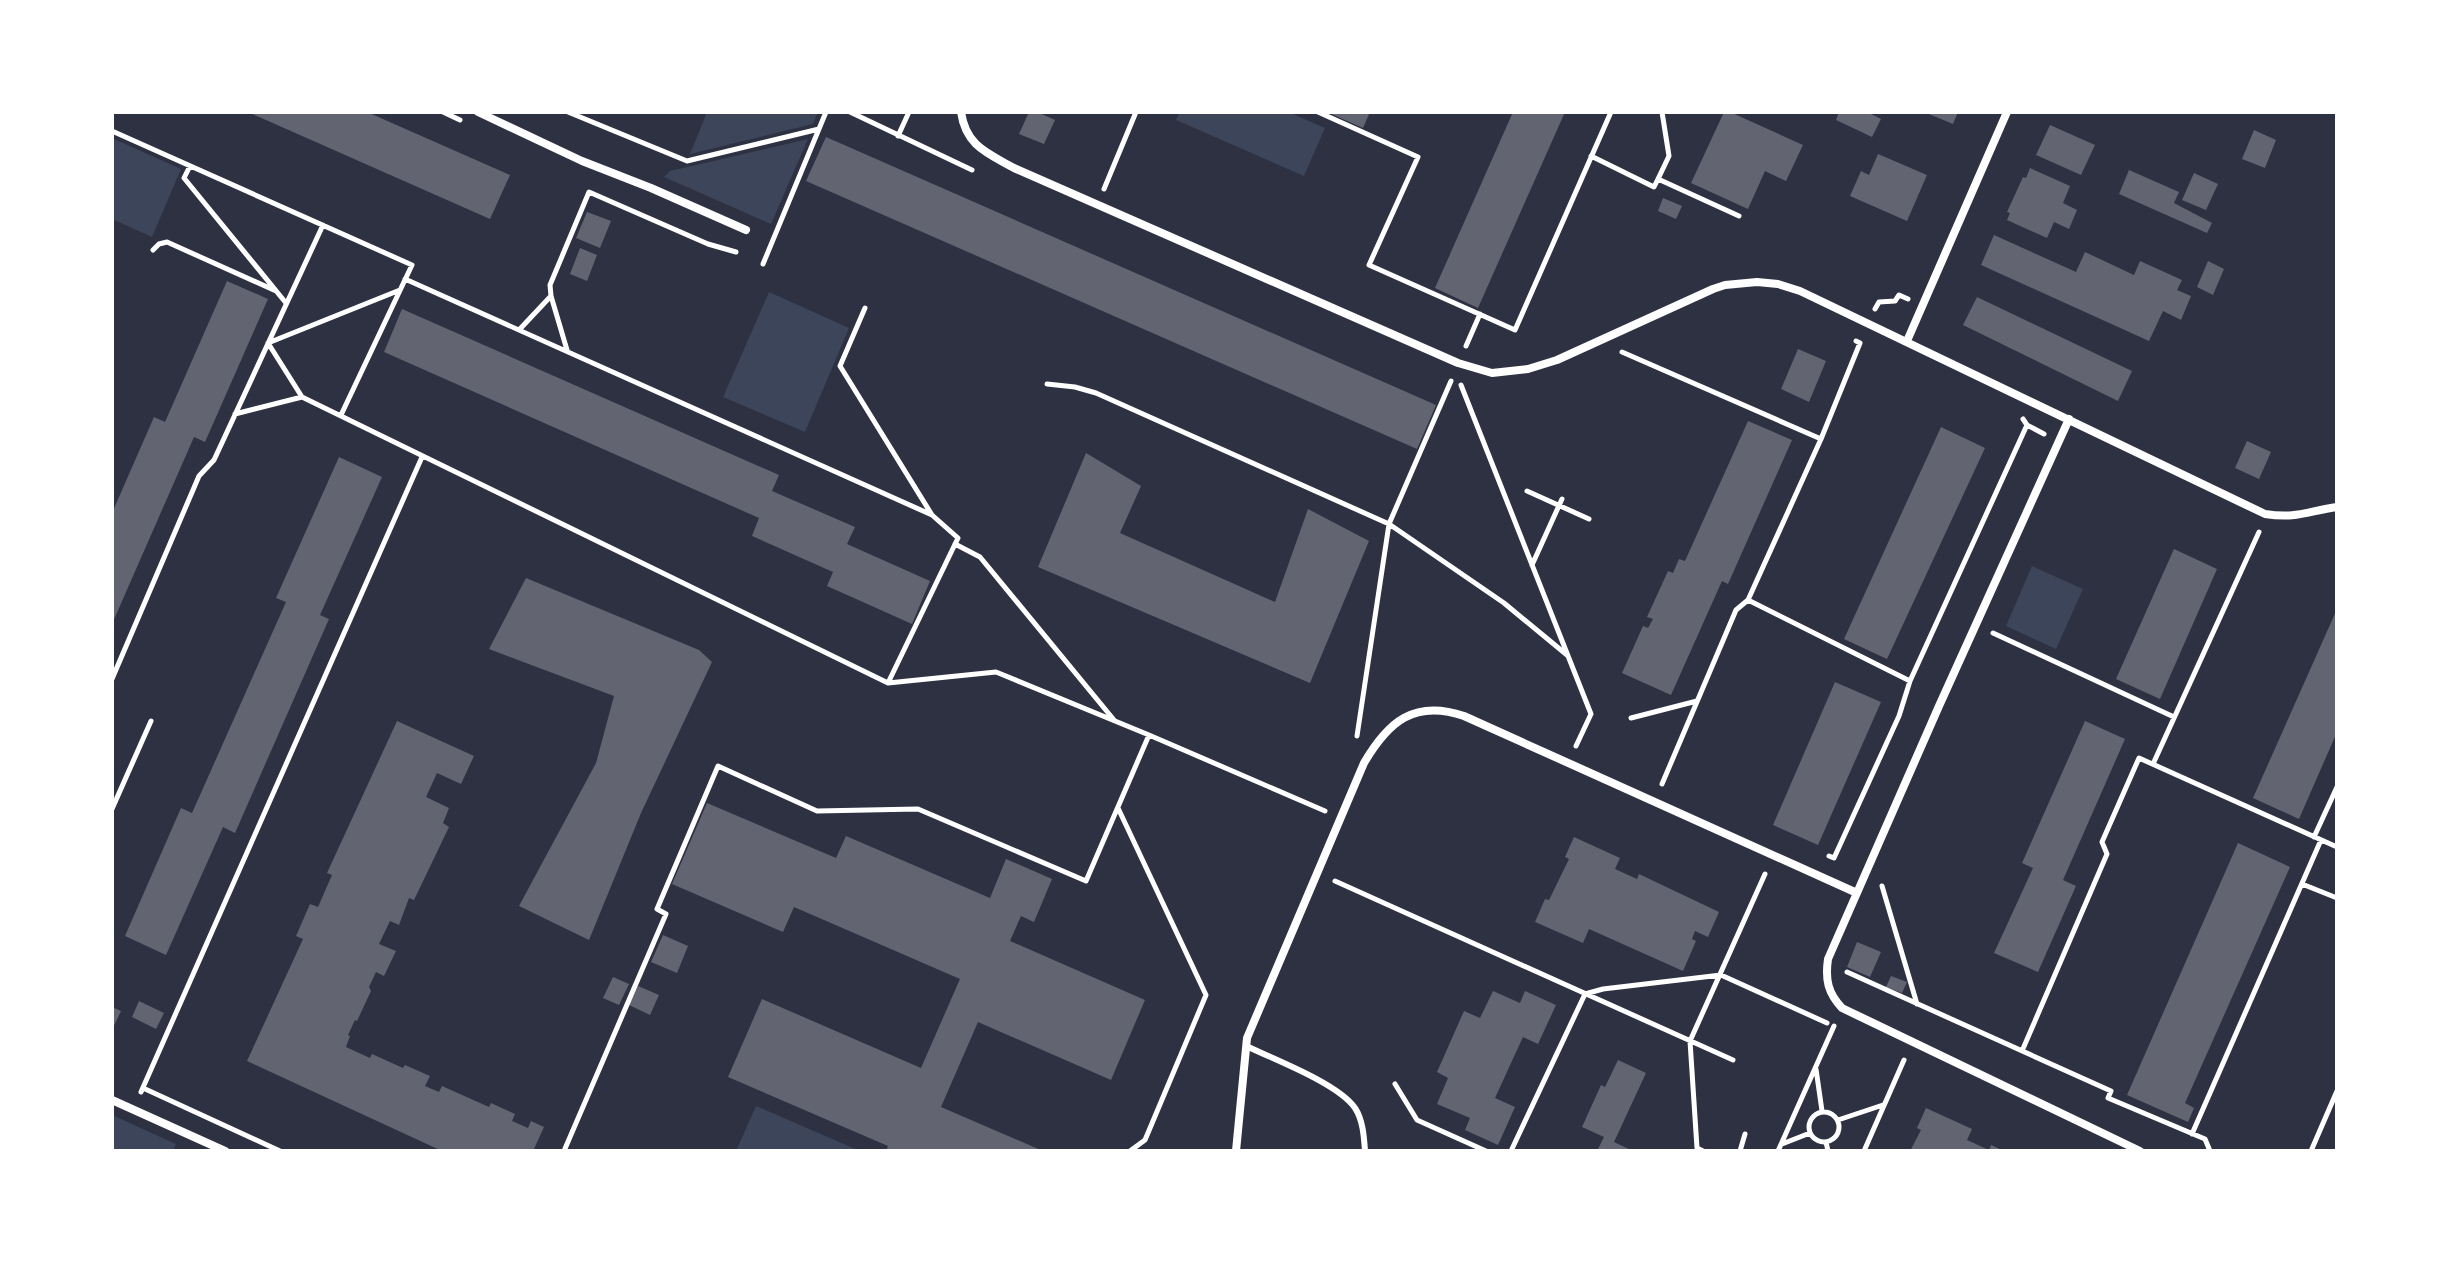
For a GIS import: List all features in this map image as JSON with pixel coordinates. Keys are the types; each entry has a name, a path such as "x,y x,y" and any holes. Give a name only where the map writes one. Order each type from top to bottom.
{"street":[{"path":"478,112 582,161 746,230"},
{"path":"961,112 970,139 1014,168 1458,363 1492,373 1528,369 1557,360 1713,289 1740,283 1778,284 1869,323 2265,514 2284,517 2337,507"},
{"path":"1907,341 2007,112"},
{"path":"2069,419 1857,893 1827,963 1826,976 1829,988 1842,1008 2122,1147 2140,1151"},
{"path":"1236,1151 1247,1038 1364,763 1385,731 1413,713 1432,710 1464,716 1857,893"},
{"path":"112,1100 225,1151"}],"lane":[{"path":"1246,1046 1345,1096 1357,1110 1365,1151"}],"path":[{"path":"568,112 687,161 819,129"},
{"path":"763,264 826,112"},
{"path":"898,136 909,112"},
{"path":"1097,204 1136,112"},
{"path":"1318,112 1418,157 1369,265 1515,330 1611,112"},
{"path":"1591,156 1654,187 1669,156 1662,112"},
{"path":"112,131 412,265 341,415"},
{"path":"190,166 184,178 286,303"},
{"path":"1658,179 1739,216"},
{"path":"567,351 550,285 589,192 708,244 736,252"},
{"path":"112,679 199,476 214,460 323,225"},
{"path":"153,250 167,242 277,291"},
{"path":"405,279 932,515"},
{"path":"268,343 400,290"},
{"path":"1873,349 1860,343 1879,302 1895,301 1899,295 1923,305"},
{"path":"519,330 551,296"},
{"path":"865,308 840,366 932,515 958,538 888,683"},
{"path":"1356,742 1389,524 1480,314"},
{"path":"268,343 302,397 888,683 996,672 1328,813"},
{"path":"1622,352 1821,439"},
{"path":"1047,384 1096,393 1389,524 1504,603 1568,656"},
{"path":"1461,385 1591,714 1574,751"},
{"path":"235,414 302,397"},
{"path":"1820,852 1834,858 1899,716 1910,681 2027,425 2022,416"},
{"path":"133,1110 422,457"},
{"path":"1527,491 1589,519"},
{"path":"1532,565 1562,499"},
{"path":"2153,764 2262,531 2246,525"},
{"path":"955,544 980,557 1115,721"},
{"path":"1748,600 1910,681"},
{"path":"1998,619 1992,633 2174,717"},
{"path":"1631,718 1697,701"},
{"path":"112,809 151,721"},
{"path":"564,1151 666,914 657,909 718,766 817,811 918,809 1086,881 1149,735"},
{"path":"2022,1051 2107,854 2102,842 2139,758 2337,847"},
{"path":"1661,786 1671,790"},
{"path":"2314,837 2337,787"},
{"path":"1118,807 1206,995 1145,1140 1130,1151"},
{"path":"2192,1134 2321,840"},
{"path":"1888,873 1882,887 1917,1004"},
{"path":"1703,1151 1697,1148 1690,1041 1765,874"},
{"path":"1330,879 1733,1060"},
{"path":"2302,884 2337,898"},
{"path":"1827,963 2111,1091 2108,1098 2205,1139 2210,1151"},
{"path":"1511,1151 1585,994 1603,989 1721,975"},
{"path":"1779,1148 1834,1026"},
{"path":"1864,1151 1904,1060"},
{"path":"1816,1067 1822,1111"},
{"path":"1395,1084 1417,1120 1486,1151"},
{"path":"143,1088 280,1151"},
{"path":"2311,1151 2337,1091"},
{"path":"1838,1120 1884,1105"},
{"path":"1822,1111 1829,1112 1838,1120 1839,1133 1831,1141 1817,1141 1810,1133 1811,1118 1822,1111"},
{"path":"1779,1148 1810,1133"},
{"path":"1740,1151 1745,1134"},
{"path":"1826,1142 1828,1151"}],"shaded area":[{"path":"707,112 818,112 813,124 690,154"},
{"path":"1180,112 1288,112 1325,128 1304,176 1176,120"},
{"path":"112,138 181,169 152,237 112,219"},
{"path":"808,139 771,224 664,177 670,171"},
{"path":"769,292 849,328 805,432 723,397"},
{"path":"2032,566 2083,589 2056,649 2006,626"},
{"path":"756,1106 860,1151 736,1151"},
{"path":"112,1115 176,1144 173,1151 112,1151"}],"building":[{"path":"248,112 367,112 510,175 490,219"},
{"path":"1029,112 1055,120 1044,144 1019,134"},
{"path":"1327,112 1370,112 1363,128"},
{"path":"1513,112 1565,112 1478,308 1435,288"},
{"path":"1724,112 1803,145 1786,181 1765,171 1748,209 1691,183"},
{"path":"1839,112 1867,112 1881,119 1872,137 1836,120"},
{"path":"1924,112 1958,112 1953,124"},
{"path":"2050,125 2095,145 2081,175 2036,155"},
{"path":"2254,130 2276,140 2265,168 2242,159"},
{"path":"826,137 1436,405 1417,449 806,181"},
{"path":"1878,154 1927,175 1907,221 1850,196 1861,171 1869,175"},
{"path":"2030,168 2070,186 2063,203 2077,210 2069,229 2054,222 2047,238 2007,220 2010,213 2007,212"},
{"path":"2129,170 2179,192 2174,203 2212,223 2207,233 2119,194"},
{"path":"2194,173 2218,184 2206,210 2182,200"},
{"path":"1663,198 1682,206 1676,219 1658,211"},
{"path":"587,212 611,221 600,248 576,238"},
{"path":"1994,235 2076,272 2085,252 2134,275 2140,261 2182,280 2177,290 2191,296 2181,320 2163,311 2149,341 1981,265"},
{"path":"580,248 597,255 587,281 570,274"},
{"path":"2208,261 2224,269 2213,295 2197,287"},
{"path":"227,281 268,299 205,442 194,437 112,624 112,513 154,417 165,422"},
{"path":"1977,297 2132,371 2118,401 1963,325"},
{"path":"402,309 779,475 772,491 855,527 847,544 930,581 912,624 827,586 833,572 752,536 759,518 384,352"},
{"path":"1798,349 1826,361 1809,402 1781,389"},
{"path":"1748,421 1792,440 1728,584 1722,581 1671,695 1622,673 1643,626 1648,628 1653,619 1647,617 1668,571 1673,573 1679,559 1685,561"},
{"path":"1941,427 1985,448 1887,659 1844,639"},
{"path":"2247,441 2271,452 2259,479 2235,468"},
{"path":"1086,453 1141,486 1120,533 1275,602 1308,509 1369,541 1310,683 1038,567"},
{"path":"339,457 382,477 320,615 329,619 235,833 223,827 166,955 125,936 181,808 192,813 286,602 276,598"},
{"path":"2174,549 2217,569 2160,699 2116,679"},
{"path":"526,578 699,650 712,662 641,813 589,940 519,906 596,763 614,696 489,649"},
{"path":"2337,609 2337,732 2299,819 2253,798"},
{"path":"1835,682 1881,702 1818,845 1773,825"},
{"path":"397,721 474,756 461,784 437,773 426,797 449,808 443,823 449,827 414,900 409,898 399,925 390,921 379,944 396,951 384,976 376,972 369,987 371,991 348,1035 346,1047 370,1058 372,1054 430,1076 425,1086 439,1092 442,1086 489,1107 491,1103 515,1114 512,1121 528,1128 531,1121 544,1127 533,1151 442,1151 247,1061 303,939 296,936 310,904 318,907 332,875 327,873"},
{"path":"2085,721 2125,739 2063,880 2076,886 2038,972 1994,953 2033,868 2022,863"},
{"path":"707,803 836,858 846,836 990,898 1006,859 1052,879 1034,922 1021,916 1010,941 1145,1000 1111,1080 978,1022 941,1107 1043,1151 886,1151 888,1146 728,1077 762,999 921,1068 960,979 794,907 783,932 672,884"},
{"path":"1574,837 1620,858 1615,869 1637,879 1639,874 1719,912 1708,937 1695,931 1692,939 1696,941 1683,971 1589,929 1583,943 1535,922 1569,859 1565,857"},
{"path":"2238,843 2290,867 2185,1103 2194,1108 2188,1122 2127,1095"},
{"path":"663,935 688,946 677,973 651,962"},
{"path":"1857,942 1881,952 1870,977 1847,967"},
{"path":"1891,976 1907,982 1902,993 1886,987"},
{"path":"613,977 629,984 619,1005 603,998"},
{"path":"638,986 659,995 650,1015 629,1005"},
{"path":"1493,991 1520,1003 1525,991 1556,1005 1538,1044 1523,1037 1495,1098 1515,1107 1498,1145 1465,1130 1470,1118 1437,1104 1448,1078 1437,1072 1464,1011 1480,1018"},
{"path":"139,1001 164,1013 156,1029 132,1017"},
{"path":"112,1007 121,1011 112,1030"},
{"path":"1618,1060 1646,1073 1614,1142 1633,1151 1597,1151 1604,1137 1582,1127 1601,1085 1605,1087"},
{"path":"1926,1108 1972,1129 1967,1140 1989,1150 1991,1145 2004,1151 1910,1151 1921,1130 1917,1128"}]}
